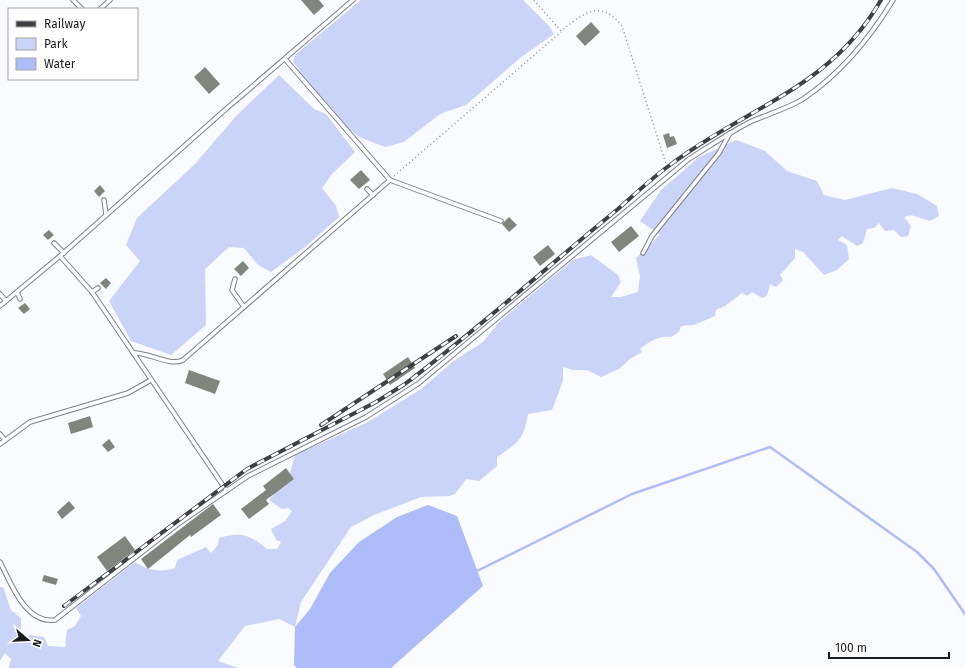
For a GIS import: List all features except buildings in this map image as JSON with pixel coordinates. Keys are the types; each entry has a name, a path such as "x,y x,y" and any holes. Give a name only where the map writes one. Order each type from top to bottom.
{"lane":[{"path":"74,0 81,8"},
{"path":"101,8 110,0"},
{"path":"345,0 349,4"},
{"path":"0,306 64,253 106,214 353,0"},
{"path":"0,562 25,607 42,620 55,620 178,524 226,490 265,466 366,417 419,383 673,172 731,132 801,100 817,89 856,52 879,23 893,0"},
{"path":"285,59 390,180 501,221"},
{"path":"643,253 652,236 719,152 731,132"},
{"path":"133,353 141,352 170,362 179,362 244,308 390,180"},
{"path":"367,189 373,195"},
{"path":"104,200 106,214"},
{"path":"54,243 64,253"},
{"path":"60,256 92,292 226,490"},
{"path":"235,279 232,290 244,308"},
{"path":"92,292 98,288"},
{"path":"16,292 20,299"},
{"path":"0,294 6,301"},
{"path":"0,444 30,422 128,392 151,380"},
{"path":"0,434 5,440"}],"path":[{"path":"534,0 561,31"},
{"path":"390,180 588,9"},
{"path":"616,15 622,26 665,161 673,172"}],"green space":[{"path":"361,0 523,0 549,26 554,34 520,58 466,105 440,114 404,142 385,147 359,137 338,120 331,108 304,78 293,61 296,54"},
{"path":"279,75 314,109 326,114 355,152 332,174 322,188 336,206 339,217 305,247 271,272 258,265 244,248 229,247 205,269 206,325 171,355 131,341 109,301 140,261 126,245 137,218 195,164 236,116"},
{"path":"736,140 765,151 787,171 817,181 824,195 845,200 892,188 917,194 937,206 939,216 930,221 911,215 904,217 911,226 908,236 901,237 894,230 885,231 879,223 874,228 867,229 863,243 857,246 842,236 838,240 847,245 849,259 837,270 824,275 803,252 795,249 795,258 780,275 783,280 776,287 770,284 767,296 762,298 752,292 747,296 742,293 725,306 716,310 715,316 694,325 681,326 679,332 671,337 662,337 651,341 640,349 642,352 630,359 619,369 601,377 587,370 573,370 563,367 563,381 552,410 528,414 522,436 515,444 497,457 497,466 479,481 466,479 455,494 449,496 421,497 374,515 351,527 301,602 295,627 279,619 245,626 218,661 238,668 9,668 11,659 5,653 0,661 0,587 3,587 11,610 21,618 21,629 18,635 20,644 30,635 44,637 48,646 65,647 67,630 75,626 81,616 76,608 135,562 149,569 170,570 175,568 177,560 206,547 211,553 218,545 219,538 233,535 250,537 267,549 277,549 281,542 276,540 271,529 285,521 292,511 288,508 282,509 269,500 290,473 295,455 368,422 421,389 455,360 483,342 500,321 573,260 591,255 618,275 621,282 611,297 621,297 638,292 640,276 636,258 660,235 640,221 661,190 699,157"}],"water":[{"path":"428,505 457,516 483,586 391,668 297,668 294,665 295,627 310,609 330,573 359,542 397,517"}],"waterway":[{"path":"477,571 632,494 770,447 917,552 934,569 965,614"}],"railway":[{"path":"64,606 247,469 376,402 405,384 486,320 663,170 699,145 785,94 812,76 837,55 860,30 881,0"},
{"path":"321,425 456,336"}]}
